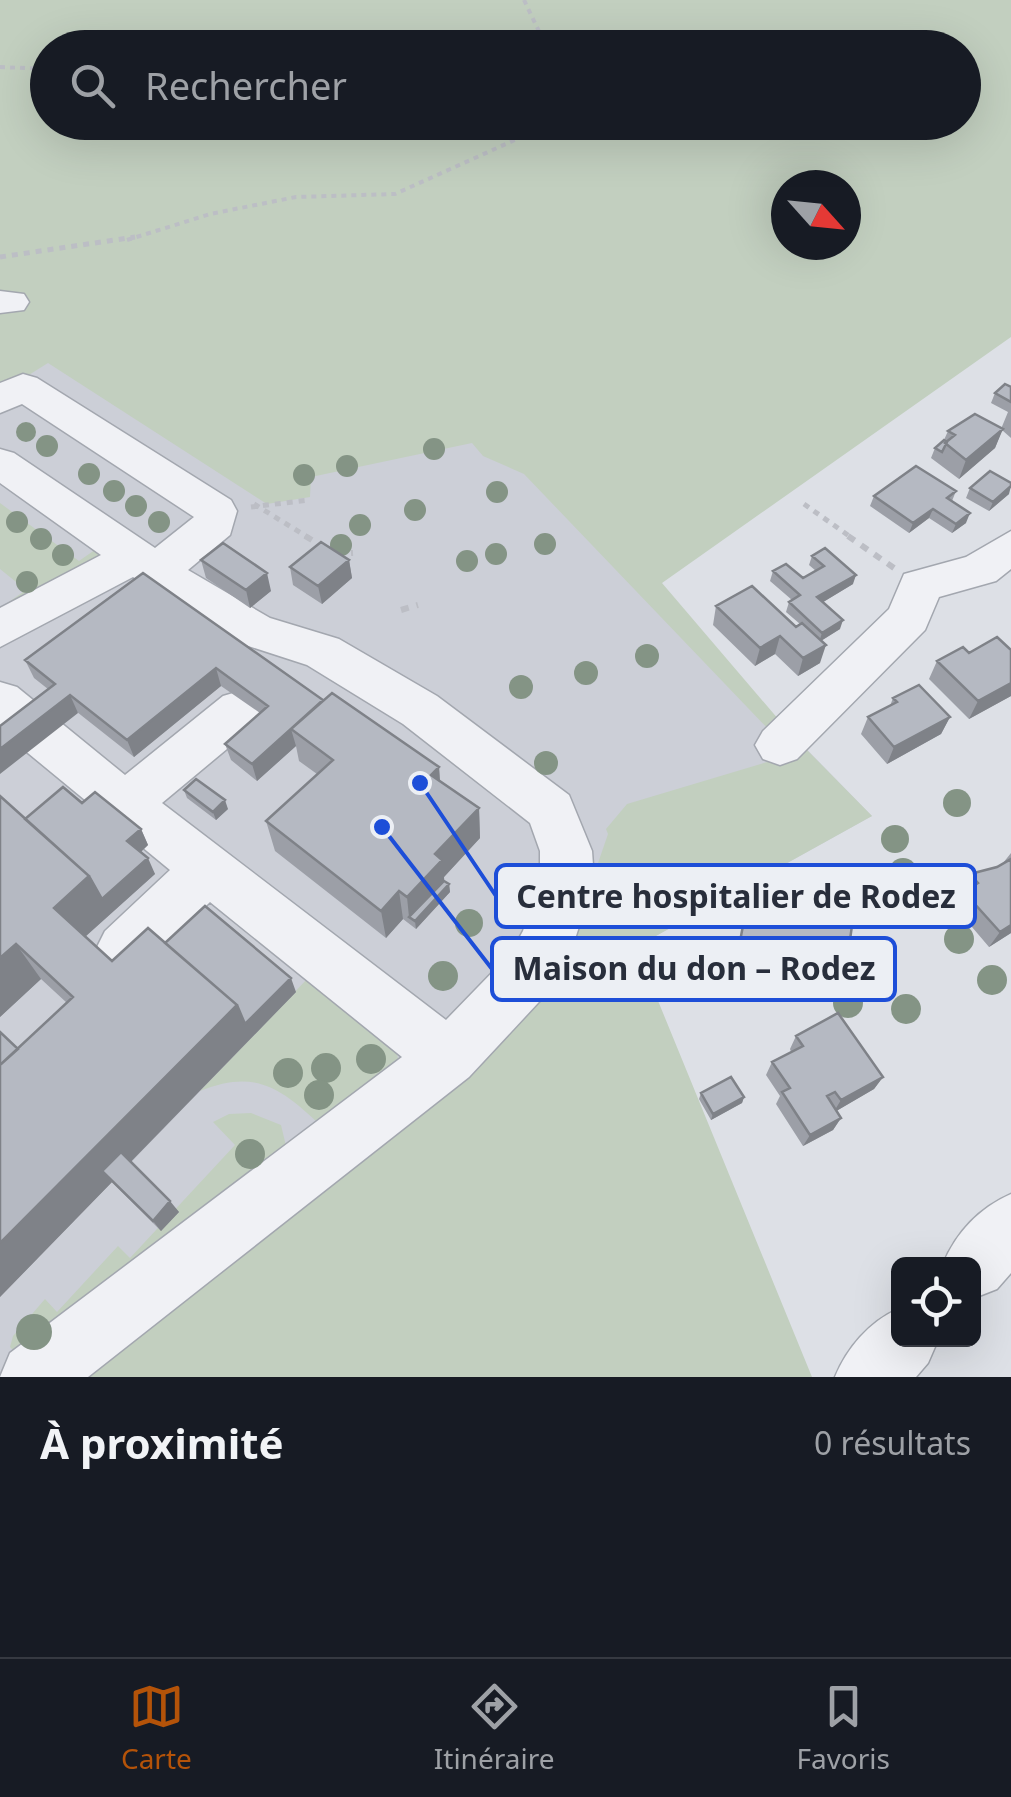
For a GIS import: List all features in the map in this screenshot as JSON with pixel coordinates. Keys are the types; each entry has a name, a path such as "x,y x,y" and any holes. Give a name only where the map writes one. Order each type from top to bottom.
{"street":[{"path":"0,400 23,386 216,511 215,524 146,564 0,629"},
{"path":"0,463 146,564 255,632 323,652 391,692 552,810 566,851 567,880 548,939 531,971 448,1056 34,1377"},
{"path":"780,746 908,618 920,586 980,569 1011,547"},
{"path":"0,701 124,804 448,1056"},
{"path":"124,804 240,710"},
{"path":"124,948 208,869"},
{"path":"981,1258 1011,1226"},
{"path":"869,1377 898,1347"}],"path":[{"path":"524,0 538,30"},
{"path":"0,66 30,68"},
{"path":"0,257 123,241 210,214 296,197 394,194 515,140"},
{"path":"254,504 336,555 353,553"},
{"path":"804,504 920,586"},
{"path":"402,610 418,605"}],"shaded area":[{"path":"334,227 785,727 872,816 636,947 681,1060 0,1377 0,284"}],"green space":[{"path":"0,0 1011,0 1011,337 662,583 785,727 771,732 524,474 483,456 472,443 311,477 310,497 267,504 48,363 0,393"},
{"path":"0,503 79,561 99,547 106,553 11,608 6,604 26,590 0,569"},
{"path":"807,750 872,816 636,947 812,1377 73,1377 493,1048 563,965 608,834 606,829 627,804"},
{"path":"309,977 396,1051 400,1066 317,1122 277,1090 263,1085 235,1082 200,1091"},
{"path":"251,1113 281,1125 287,1150 15,1352 10,1347 13,1336 45,1299 57,1312 118,1246 130,1258 235,1145 213,1122 229,1114"}],"building":[{"path":"1005,384 1011,387 1011,402 995,393"},
{"path":"975,414 1003,429 966,460 945,443 955,435 948,431"},
{"path":"944,440 947,442 942,452 935,448"},
{"path":"916,466 956,491 947,498 970,513 956,524 933,509 913,523 874,496"},
{"path":"990,471 1011,483 993,502 970,488"},
{"path":"321,542 349,560 318,586 290,567"},
{"path":"223,543 267,573 246,590 201,560"},
{"path":"825,548 856,575 817,597 843,620 822,633 789,602 800,595 773,571 786,564 803,578 824,566 812,556"},
{"path":"143,573 323,700 252,764 225,744 268,706 216,668 127,740 70,695 0,749 0,726 55,684 25,660"},
{"path":"752,586 796,627 802,623 826,645 803,658 780,636 760,648 716,606"},
{"path":"997,637 1011,650 1011,683 978,701 937,661 963,647 969,653"},
{"path":"919,685 950,717 894,747 868,717"},
{"path":"332,693 439,767 431,775 479,808 435,854 442,860 407,897 399,891 381,911 266,821 333,760 291,729"},
{"path":"196,779 225,800 213,812 184,790"},
{"path":"63,787 82,803 95,792 141,829 127,841 148,858 102,899 89,876 25,819"},
{"path":"0,796 89,876 54,908 112,961 148,928 237,1005 0,1243 0,1065 73,997 16,944 0,958"},
{"path":"1011,859 1011,925 1000,932 964,892 978,883 970,874"},
{"path":"819,874 858,883 849,947 781,985 734,973 745,915 794,927 813,916"},
{"path":"444,881 449,884 415,921 409,917"},
{"path":"205,906 291,978 245,1024 237,1005 165,943"},
{"path":"838,1013 883,1077 841,1100 835,1092 827,1096 841,1118 810,1135 782,1092 790,1088 772,1062 803,1046 796,1036"},
{"path":"0,1032 18,1049 0,1065"},
{"path":"731,1077 744,1097 713,1114 701,1093"},
{"path":"121,1152 170,1201 153,1221 102,1171"}],"place":[{"name":"Centre hospitalier de Rodez","path":"420,783"},
{"name":"Maison du don – Rodez","path":"382,827"}]}
